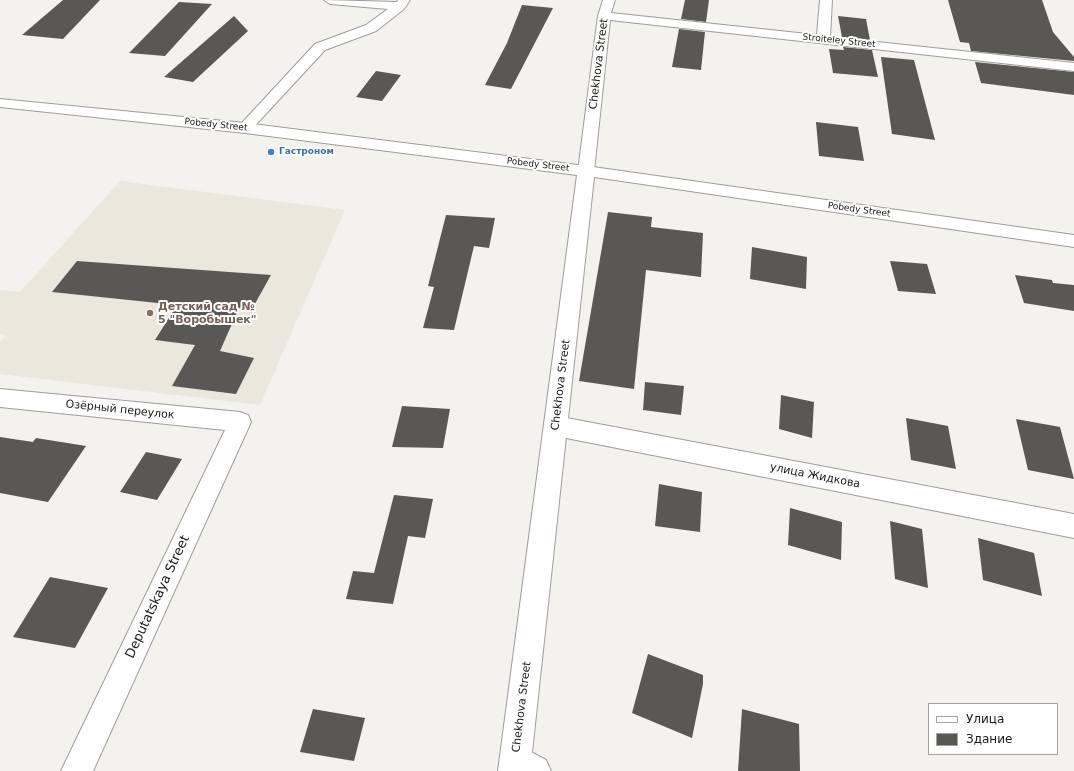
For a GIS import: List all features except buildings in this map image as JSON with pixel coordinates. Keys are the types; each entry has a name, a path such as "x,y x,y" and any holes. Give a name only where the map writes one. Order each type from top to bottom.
{"street":[{"path":"330,0 402,3"},
{"name":"Chekhova Street","path":"522,767 556,426 604,16 609,0"},
{"path":"823,39 826,0"},
{"path":"245,128 320,47 371,28 402,3"},
{"name":"Stroiteley Street","path":"604,16 1074,67"},
{"name":"Pobedy Street","path":"0,103 245,128 586,171 1074,241"},
{"name":"Озёрный переулок","path":"0,398 240,422"},
{"name":"Deputatskaya Street","path":"77,771 240,422"},
{"name":"улица Жидкова","path":"556,426 1074,526"}],"shaded area":[{"name":"Детский сад № 5 \"Воробышек\"","path":"120,181 345,210 260,405 0,374 0,342 6,335 0,334 0,290 20,292"}],"place":[{"name":"Гастроном","path":"271,152"},
{"name":"Детский сад № 5 \"Воробышек\"","path":"150,313"}]}
